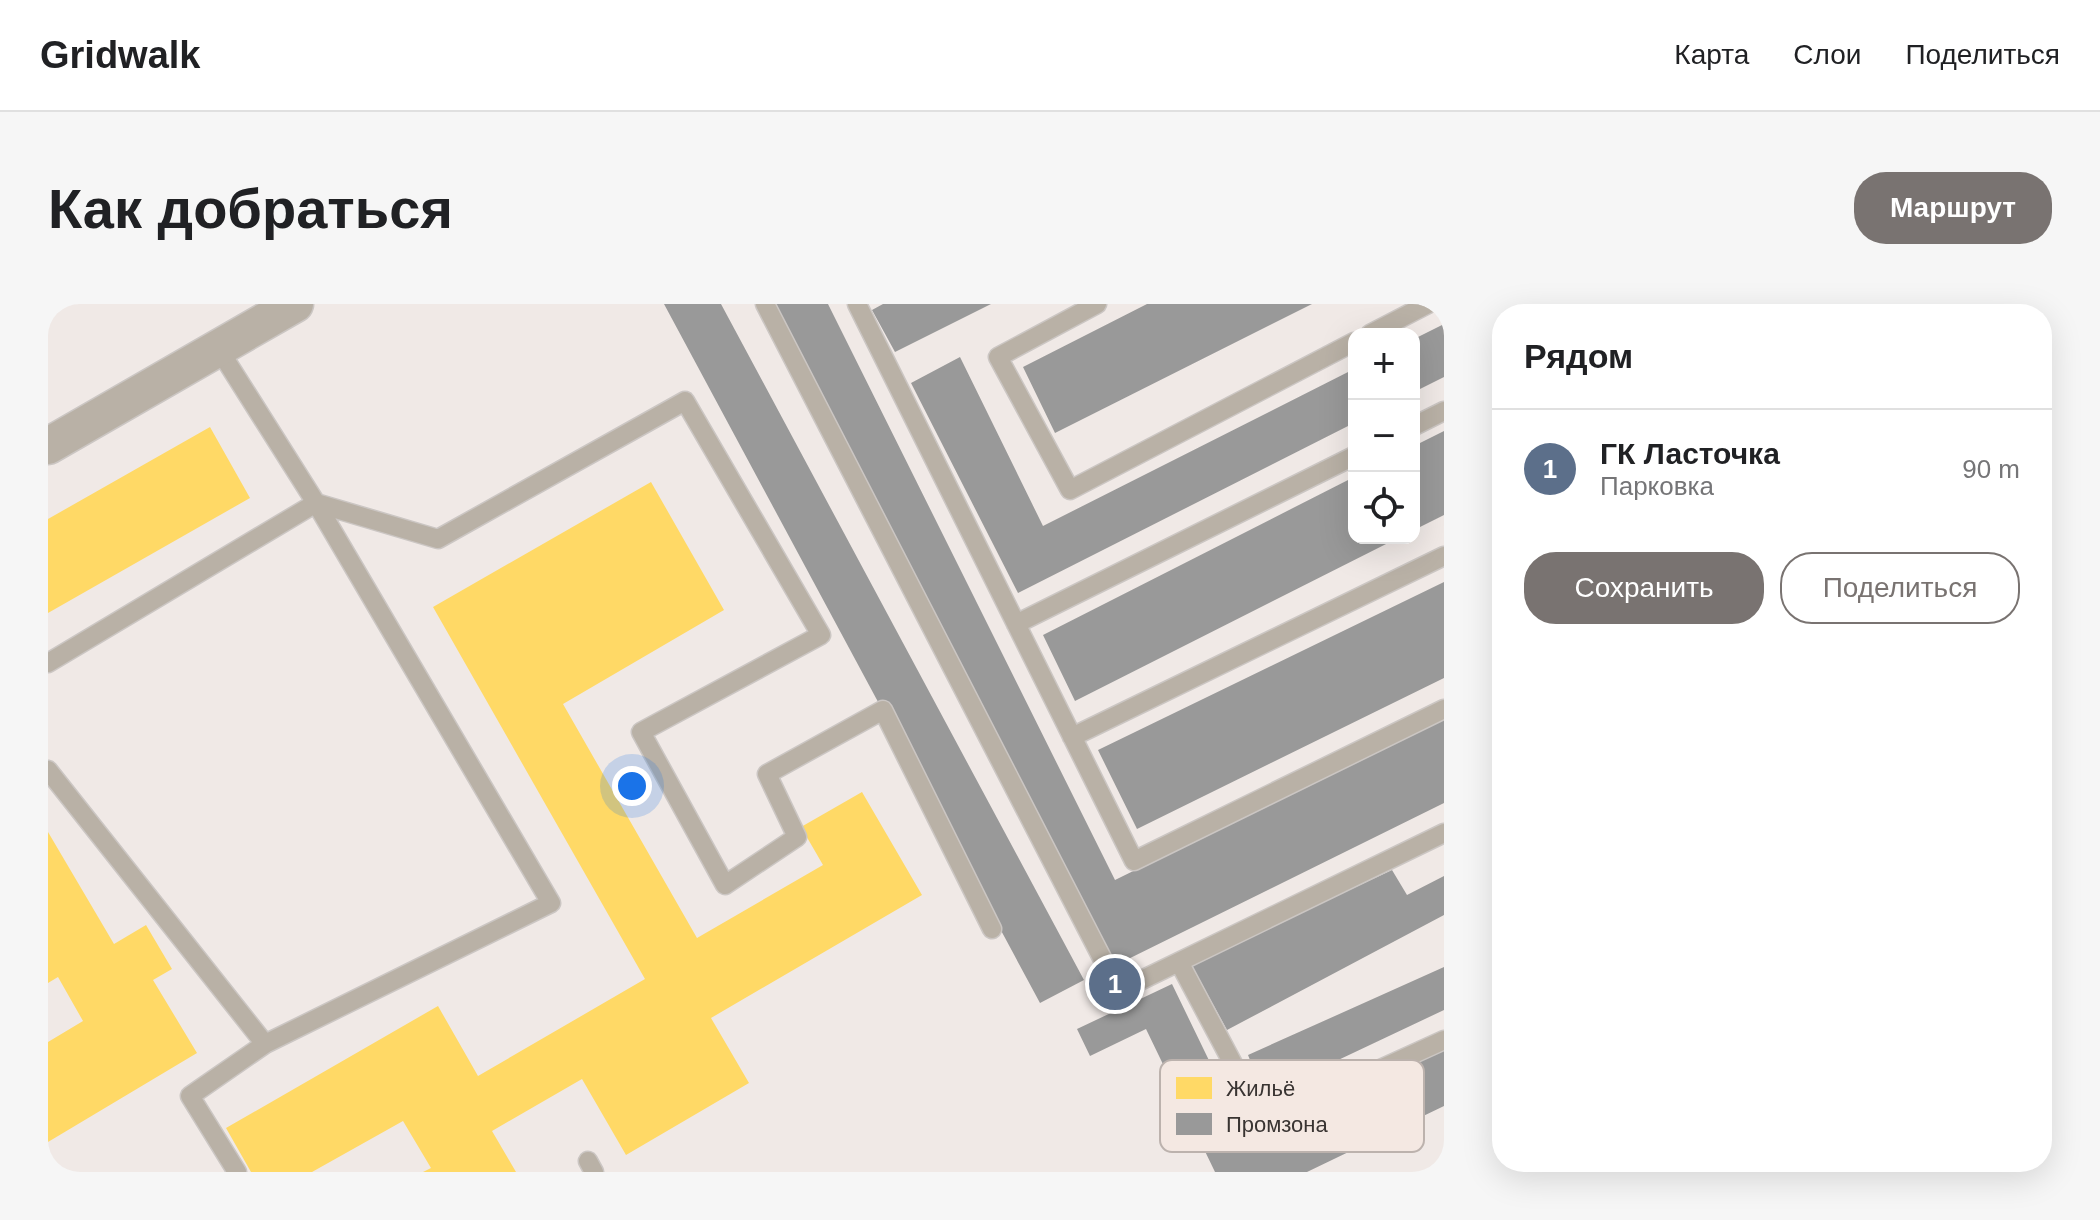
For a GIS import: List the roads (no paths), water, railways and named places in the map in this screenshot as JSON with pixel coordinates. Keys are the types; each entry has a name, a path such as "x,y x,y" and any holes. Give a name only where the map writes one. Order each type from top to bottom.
{"street":[{"path":"48,446 295,304"}],"lane":[{"path":"765,304 1119,991 1444,833"},
{"path":"857,304 1134,861 1444,709"},
{"path":"1097,304 998,357 1070,490 1348,345"},
{"path":"1382,328 1428,304"},
{"path":"218,348 316,503 551,903 265,1044 190,1096 237,1172"},
{"path":"48,663 316,503 438,539 685,401 821,635 641,732 725,885 797,837 767,774 883,710 992,929"},
{"path":"1420,423 1444,411"},
{"path":"1016,624 1348,459"},
{"path":"1072,737 1444,556"},
{"path":"48,770 265,1044"},
{"path":"1179,962 1231,1060"},
{"path":"1400,1060 1444,1040"}],"place":[{"name":"ГК Ласточка","path":"1115,984"}]}
